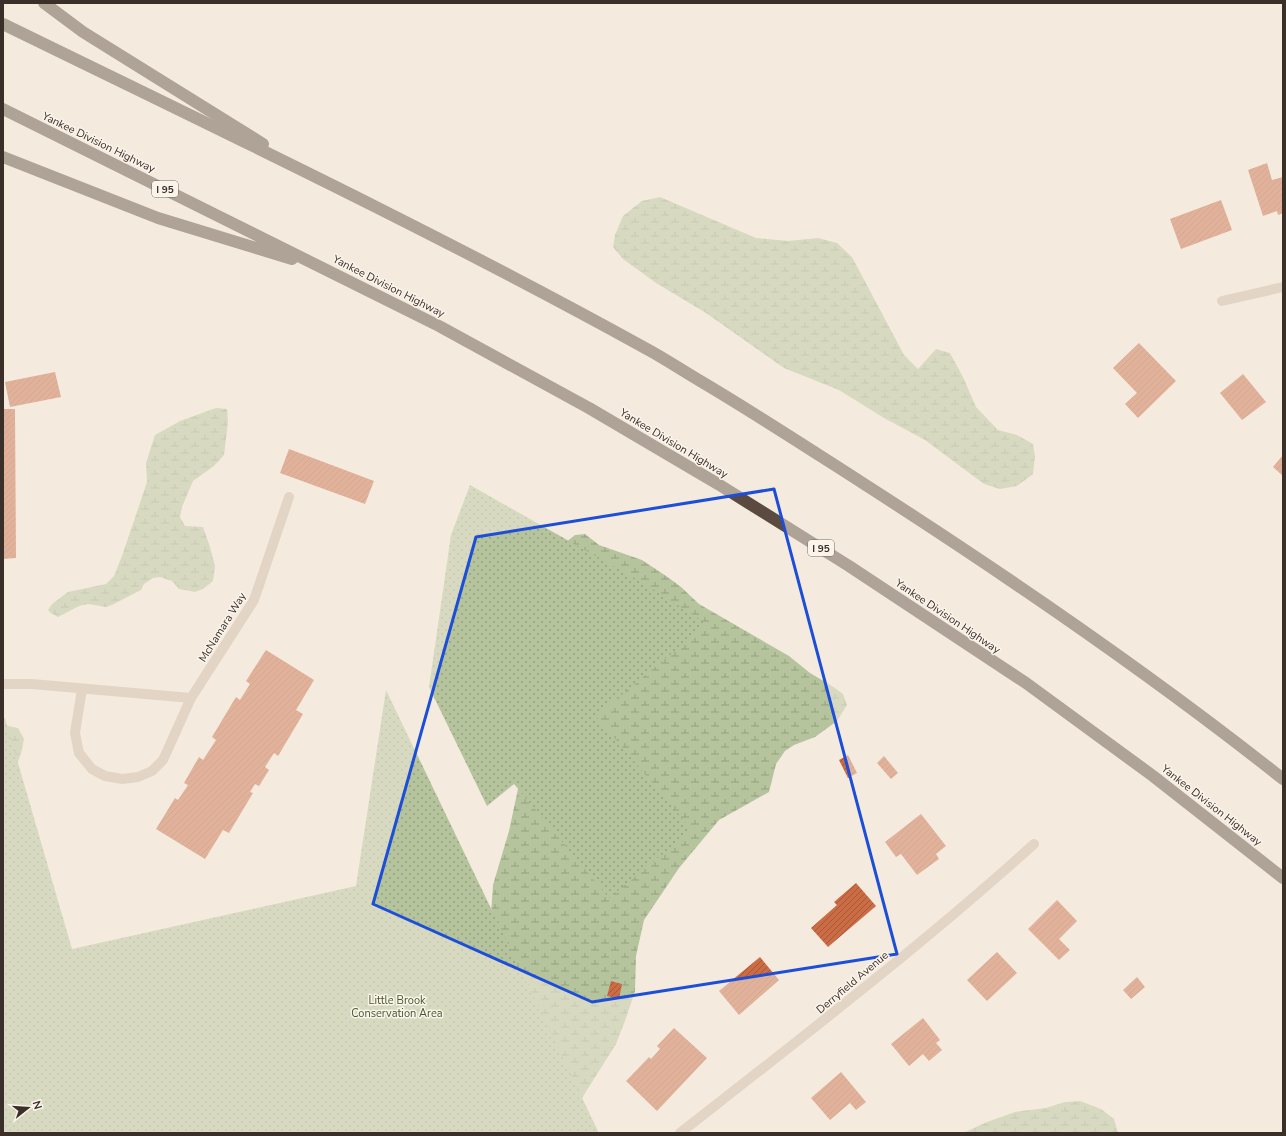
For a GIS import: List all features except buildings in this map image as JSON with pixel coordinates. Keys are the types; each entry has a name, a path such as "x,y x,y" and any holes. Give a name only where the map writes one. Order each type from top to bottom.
{"highway":[{"path":"44,3 83,32 324,181"},
{"path":"3,24 324,181 480,260 648,349 763,418 935,530 1056,612 1171,694 1283,779"},
{"name":"Yankee Division Highway","path":"3,109 439,326 589,408 718,484 849,566 1026,683 1153,776 1283,878"},
{"path":"3,157 158,218 326,269"}],"street":[{"path":"1222,302 1283,287"},
{"name":"McNamara Way","path":"82,689 75,733 80,753 92,769 105,776 122,779 138,777 152,771 162,760 191,698 254,600 289,497"},
{"path":"3,684 32,684 191,698"},
{"name":"Derryfield Avenue","path":"680,1133 821,1023 995,879 1034,844"}],"highlighted area":[{"path":"774,489 897,954 592,1002 373,904 476,537"}],"green space":[{"path":"660,197 756,238 788,241 818,238 837,243 852,257 904,355 918,369 936,349 950,353 963,377 976,407 998,430 1017,435 1033,444 1035,456 1033,474 1017,486 1000,489 984,484 925,440 884,418 839,390 784,368 706,313 656,283 623,259 613,247 615,235 623,216 642,201"},
{"path":"216,408 227,409 228,422 224,455 214,466 193,481 182,507 180,517 185,526 203,527 215,566 213,581 203,589 195,592 179,589 172,581 160,577 153,578 144,584 141,590 112,605 106,607 88,604 79,606 58,617 51,613 48,610 52,604 68,592 106,584 114,576 147,482 146,463 155,435 180,421"},
{"path":"470,485 645,584 707,624 596,716 692,830 609,898 514,784 487,806 429,687 451,535"},
{"path":"585,534 599,545 642,560 681,587 699,604 789,656 810,673 832,686 843,694 847,705 837,721 815,737 794,745 785,751 776,764 769,792 719,820 679,868 644,920 636,956 635,991 625,1021 616,1044 582,1098 468,1133 364,1133 491,915 493,885 509,831 527,747 565,543 575,535"},
{"name":"Little Brook Conservation Area","path":"386,690 599,1133 3,1133 3,718 5,718 72,949 356,886"},
{"path":"8,726 18,728 24,739 21,754 16,766 3,728"},
{"path":"1080,1101 1101,1109 1114,1119 1118,1133 963,1133 987,1122 1015,1112 1046,1108 1065,1102"}]}
